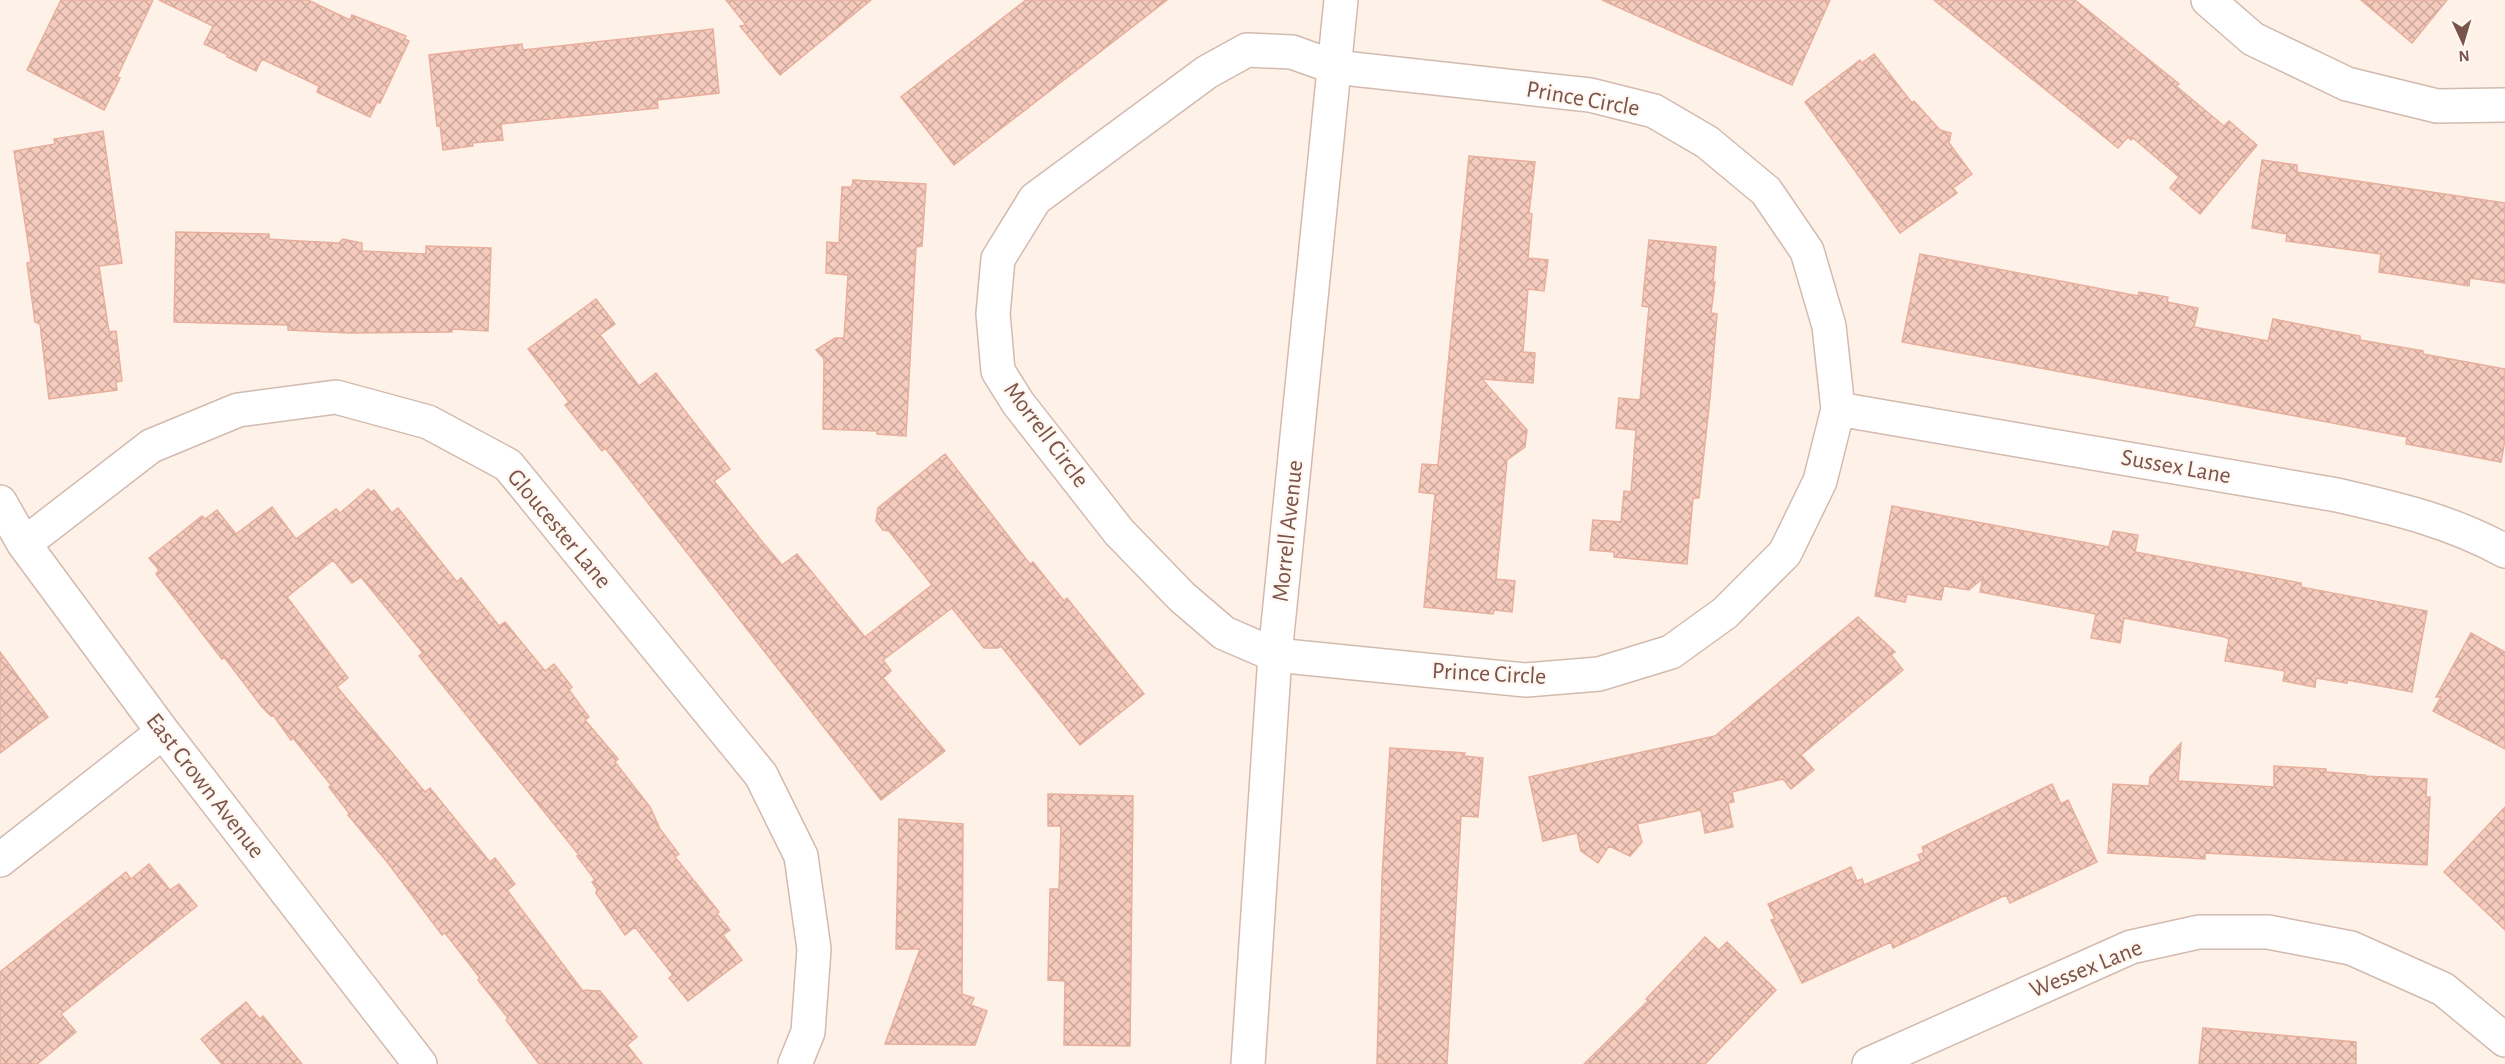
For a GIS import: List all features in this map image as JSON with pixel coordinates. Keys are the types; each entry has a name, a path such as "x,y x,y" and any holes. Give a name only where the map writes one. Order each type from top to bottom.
{"street":[{"name":"Morrell Avenue","path":"1248,1064 1275,655 1341,0"},
{"path":"2208,0 2253,39 2347,84 2437,105 2505,105"},
{"name":"Morrell Circle","path":"1275,655 1224,633 1182,597 1119,531 1018,403 999,371 993,314 998,259 1035,199 1207,72 1247,50 1292,52 1334,67"},
{"name":"Prince Circle","path":"1275,655 1526,680 1599,674 1671,652 1725,613 1785,553 1820,481 1839,409 1829,327 1807,251 1766,191 1707,142 1654,111 1590,94 1334,67"},
{"name":"Gloucester Lane","path":"24,544 151,446 237,410 336,397 428,422 508,465 761,775 801,856 814,949 808,1032 795,1064"},
{"name":"Sussex Lane","path":"1839,409 2337,495 2411,512 2471,533 2505,551"},
{"name":"East Crown Avenue","path":"0,502 24,544 163,732 420,1064"},
{"path":"0,860 163,732"},
{"name":"Wessex Lane","path":"1869,1064 2131,947 2199,932 2268,932 2351,948 2443,989 2505,1040"}],"building":[{"path":"61,0 153,0 104,110 27,70"},
{"path":"159,0 308,0 350,20 352,15 406,36 405,39 409,41 380,103 377,102 370,117 317,92 319,86 262,59 256,71 227,57 228,55 204,44 213,26"},
{"path":"726,0 871,0 780,75 740,26 746,25"},
{"path":"1026,0 1167,0 954,165 901,97"},
{"path":"1602,0 1830,0 1792,85"},
{"path":"1934,0 2075,0 2179,84 2176,86 2224,126 2229,121 2257,145 2200,214 2170,188 2179,177 2133,138 2131,140 2128,137 2118,148"},
{"path":"2361,0 2447,0 2412,43"},
{"path":"713,29 719,93 657,100 658,108 501,124 503,140 472,143 473,146 443,150 440,125 437,126 429,55 522,44 523,50"},
{"path":"1874,54 1912,103 1914,101 1940,130 1951,133 1949,143 1972,174 1953,188 1957,193 1900,233 1805,102 1860,60 1862,63"},
{"path":"103,131 122,263 99,266 109,332 116,331 122,381 116,382 117,390 49,399 40,324 35,322 27,263 31,262 14,151 55,144 54,139"},
{"path":"1469,156 1535,162 1529,213 1532,214 1528,258 1548,260 1544,291 1528,289 1523,352 1535,353 1533,383 1482,379 1527,430 1525,447 1507,460 1496,579 1515,581 1512,612 1494,610 1493,614 1424,607 1435,494 1419,492 1422,464 1438,465"},
{"path":"2262,160 2297,165 2297,172 2505,203 2505,283 2470,278 2469,286 2379,272 2381,254 2286,241 2287,234 2252,228"},
{"path":"853,180 926,184 922,246 916,247 906,436 877,434 877,431 823,429 824,359 816,350 835,338 844,338 848,275 826,273 827,242 839,243 842,187 852,187"},
{"path":"176,232 269,234 269,239 339,243 343,239 362,243 362,251 426,254 426,246 491,248 488,331 452,329 452,332 350,333 288,330 288,325 174,322"},
{"path":"1649,240 1716,247 1711,313 1717,314 1710,398 1699,498 1693,498 1687,564 1614,557 1614,552 1590,550 1593,520 1621,522 1624,491 1631,492 1636,430 1616,428 1619,398 1640,400 1649,307 1642,306"},
{"path":"1920,254 2138,296 2139,292 2168,297 2167,302 2198,308 2194,327 2268,341 2273,319 2360,336 2360,340 2423,351 2423,354 2505,369 2505,440 2501,462 2406,444 2407,437 1902,342"},
{"path":"596,299 615,324 600,335 639,386 656,373 730,469 714,481 760,539 782,565 797,554 865,637 932,585 889,531 883,530 876,521 878,508 945,454 1030,564 1033,562 1064,601 1067,598 1144,694 1080,745 1001,646 984,648 952,608 883,660 891,671 883,678 945,751 881,800 605,448 602,451 565,405 569,402 528,349"},
{"path":"368,489 371,492 374,490 392,513 398,508 457,582 461,578 499,626 505,622 545,671 554,664 572,687 569,690 589,717 585,720 618,759 615,762 650,807 660,829 679,854 675,857 719,912 717,914 730,930 723,935 742,960 688,1001 669,978 673,975 635,927 625,935 596,893 597,889 592,882 595,880 577,856 579,855 419,656 423,653 361,577 352,583 333,560 287,597 348,678 337,687 425,792 430,788 490,862 495,858 515,884 507,890 582,990 600,991 637,1037 627,1045 642,1064 539,1064 506,1020 508,1018 478,980 480,978 445,933 442,935 388,863 348,815 349,813 329,787 331,785 293,738 291,740 273,715 271,716 262,707 224,657 222,659 156,574 159,570 149,558 202,516 205,519 217,510 236,534 272,507 296,539 336,509 340,513"},
{"path":"1892,506 2109,547 2113,531 2138,535 2135,552 2301,583 2301,587 2427,611 2412,692 2347,680 2347,683 2316,678 2315,687 2283,681 2285,671 2225,661 2229,639 2225,637 2124,618 2120,643 2091,638 2096,614 1980,592 1983,578 1969,590 1944,586 1941,600 1907,594 1905,602 1875,596"},
{"path":"1858,617 1895,652 1891,655 1903,670 1801,755 1814,770 1791,789 1783,779 1732,792 1734,802 1728,803 1733,827 1705,833 1701,810 1637,824 1642,842 1630,856 1609,846 1598,863 1581,851 1577,833 1543,841 1529,777 1715,736"},
{"path":"2471,633 2505,652 2505,749 2433,711 2441,697 2436,697"},
{"path":"0,652 48,717 0,753"},
{"path":"2181,743 2178,781 2274,787 2274,766 2326,769 2326,772 2364,776 2427,779 2426,797 2430,797 2427,865 2205,853 2205,859 2108,853 2113,784 2149,786 2150,777"},
{"path":"1390,748 1465,753 1464,756 1483,758 1478,817 1461,816 1447,1064 1377,1064 1382,877"},
{"path":"2052,784 2061,804 2068,800 2097,862 2010,903 2006,895 1893,948 1891,942 1802,983 1771,920 1775,919 1768,904 1851,867 1857,881 1862,879 1864,885 1921,861 1918,855 1924,852 1922,847"},
{"path":"1048,794 1133,796 1130,1046 1064,1045 1065,981 1048,980 1050,889 1059,889 1061,826 1048,826"},
{"path":"2505,807 2505,930 2444,872"},
{"path":"899,819 963,824 962,994 974,998 971,1005 987,1011 975,1045 885,1044 920,949 896,949"},
{"path":"149,864 170,890 179,884 197,906 61,1014 76,1032 37,1064 0,1064 0,972 126,872 131,879"},
{"path":"1705,937 1719,950 1727,942 1776,990 1705,1064 1584,1064 1648,1001 1646,999"},
{"path":"246,1002 260,1019 263,1016 302,1064 222,1064 201,1039"},
{"path":"2203,1028 2356,1042 2356,1064 2199,1064"}]}
